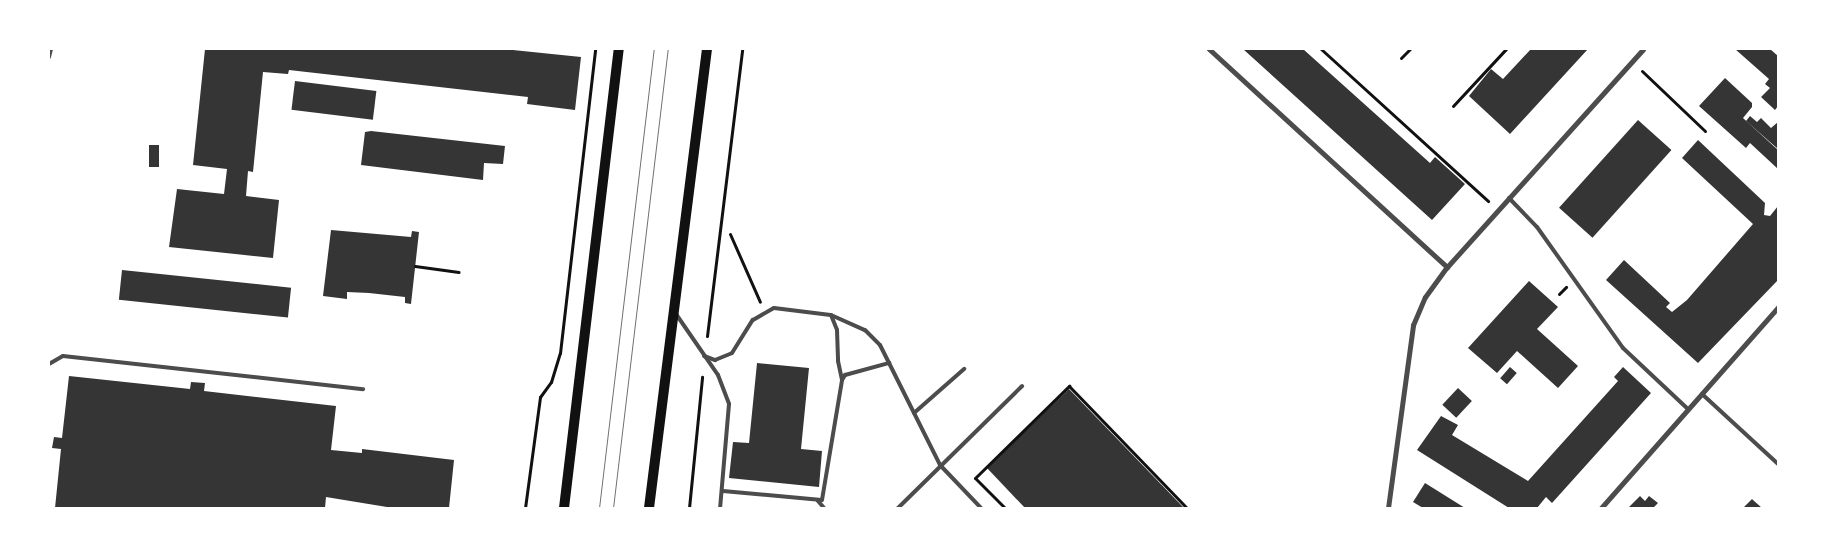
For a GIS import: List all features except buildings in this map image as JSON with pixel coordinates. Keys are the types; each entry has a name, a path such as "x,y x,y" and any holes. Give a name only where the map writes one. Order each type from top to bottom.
{"main road":[{"path":"564,508 619,49"},
{"path":"649,508 673,301 707,49"}],"street":[{"path":"1209,49 1447,267"},
{"path":"1388,508 1413,325 1433,283 1644,49"},
{"path":"1601,508 1778,307"}],"lane":[{"path":"49,57 51,49"},
{"path":"1509,198 1537,227 1623,348 1688,409"},
{"path":"673,301 680,320 725,387 729,404 723,491 720,508"},
{"path":"705,357 720,360 732,353 753,320 765,311 784,307 831,315 865,330 876,340 889,363 940,465 981,508"},
{"path":"723,491 818,501 826,496 842,380 838,361 838,330 831,315"},
{"path":"49,364 63,356 363,389"},
{"path":"842,380 845,376 889,363"},
{"path":"914,413 964,369"},
{"path":"898,508 1022,386"},
{"path":"1702,394 1778,464"},
{"path":"818,501 824,508"}],"path":[{"path":"525,508 540,397 551,382 560,353 596,49"},
{"path":"689,508 742,49"},
{"path":"1321,49 1498,210"},
{"path":"1401,58 1410,49"},
{"path":"1453,106 1506,49"},
{"path":"1632,62 1705,131"},
{"path":"730,234 765,311"},
{"path":"415,266 459,272"},
{"path":"1005,508 975,478 1069,386 1187,508"}],"tram line":[{"path":"599,508 654,49"},
{"path":"613,508 668,49"}]}
